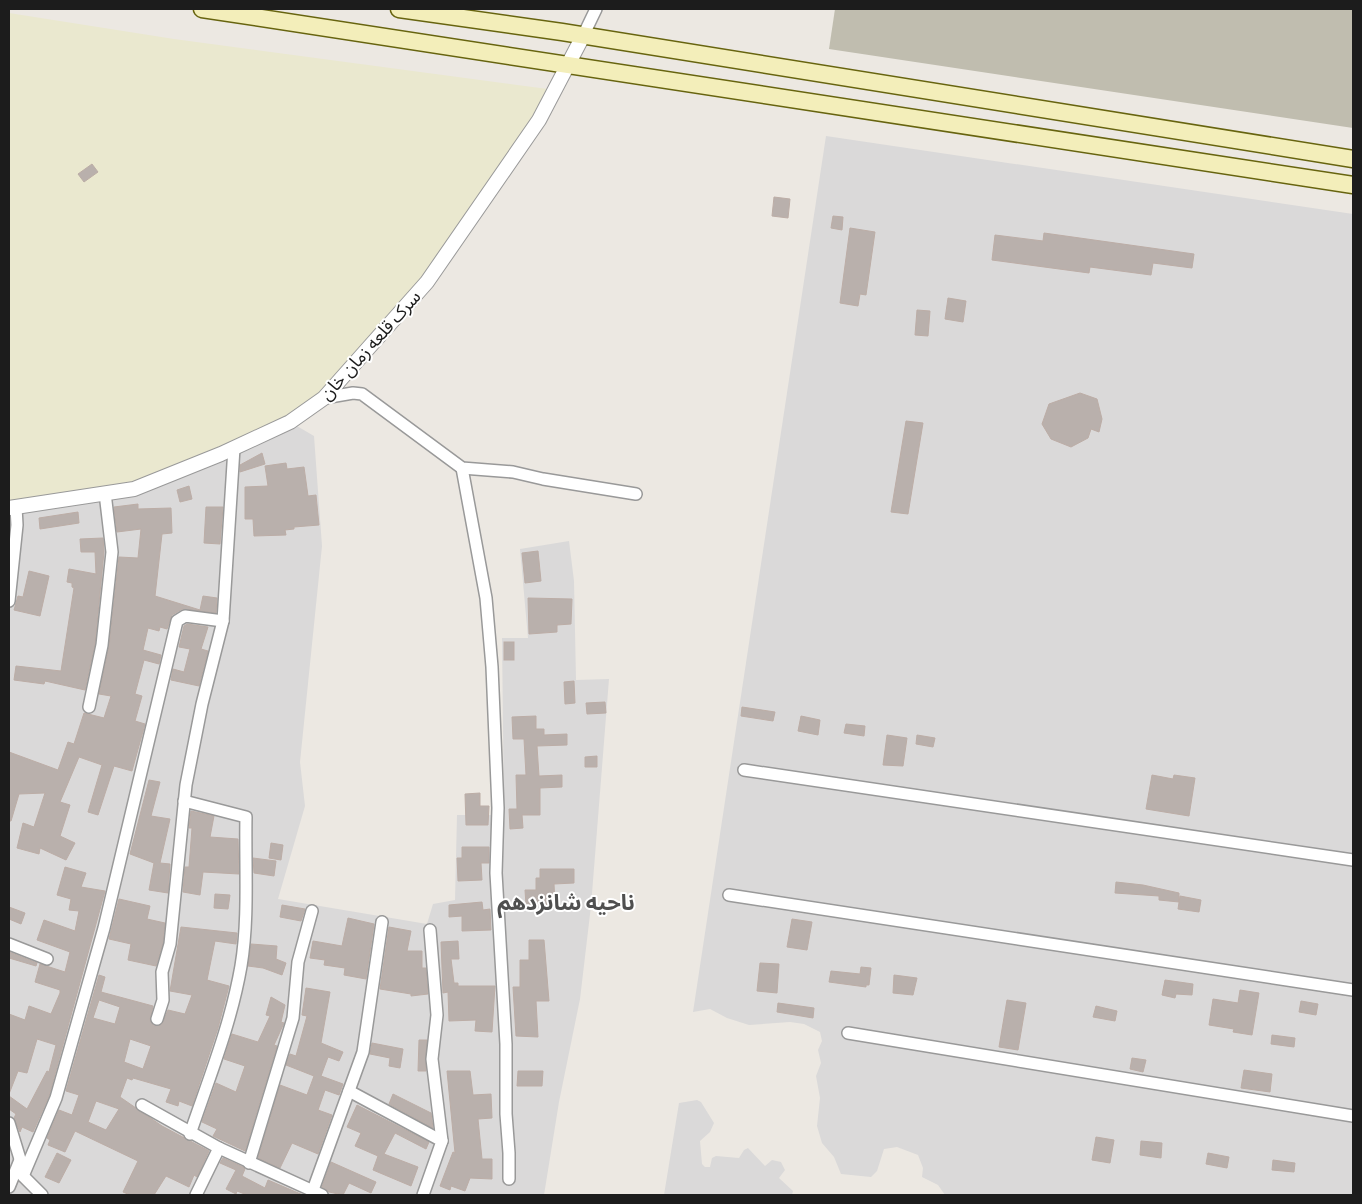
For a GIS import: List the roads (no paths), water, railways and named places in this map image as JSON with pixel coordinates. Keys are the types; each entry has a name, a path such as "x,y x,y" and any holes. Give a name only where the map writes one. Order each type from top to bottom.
{"main road":[{"path":"202,9 1353,185"},
{"path":"399,9 583,36 1353,159"}],"street":[{"path":"583,36 596,9"},
{"name":"سرک قلعه زمان خان","path":"12,507 134,489 234,448 290,422 324,398 427,282 539,120 583,36"},
{"path":"324,398 353,393 362,394 462,468 512,472 636,494"},
{"path":"157,1019 163,1000 162,972 170,944 184,801 202,704 223,621 234,448"},
{"path":"462,468 486,598 492,667 498,808 496,872 506,1044 506,1114 510,1153 509,1179"},
{"path":"89,707 102,645 112,552 105,493"},
{"path":"9,601 17,525 12,507"},
{"path":"23,1176 56,1098 104,928 177,621 185,616 223,621"},
{"path":"744,770 1353,860"},
{"path":"184,801 246,817 245,919 241,964 230,1017 190,1134"},
{"path":"729,895 1353,990"},
{"path":"249,1163 293,1018 298,962 312,911"},
{"path":"142,1105 190,1134 317,1193 363,1052 382,922"},
{"path":"423,1195 442,1141 432,1059 437,1015 430,930"},
{"path":"9,944 47,959"},
{"path":"848,1033 1353,1116"},
{"path":"349,1091 442,1141"},
{"path":"9,1123 23,1176 42,1195"},
{"path":"196,1195 219,1148"},
{"path":"9,1187 20,1159"}],"district":[{"name":"ناحیه شانزدهم","path":"566,902"}]}
